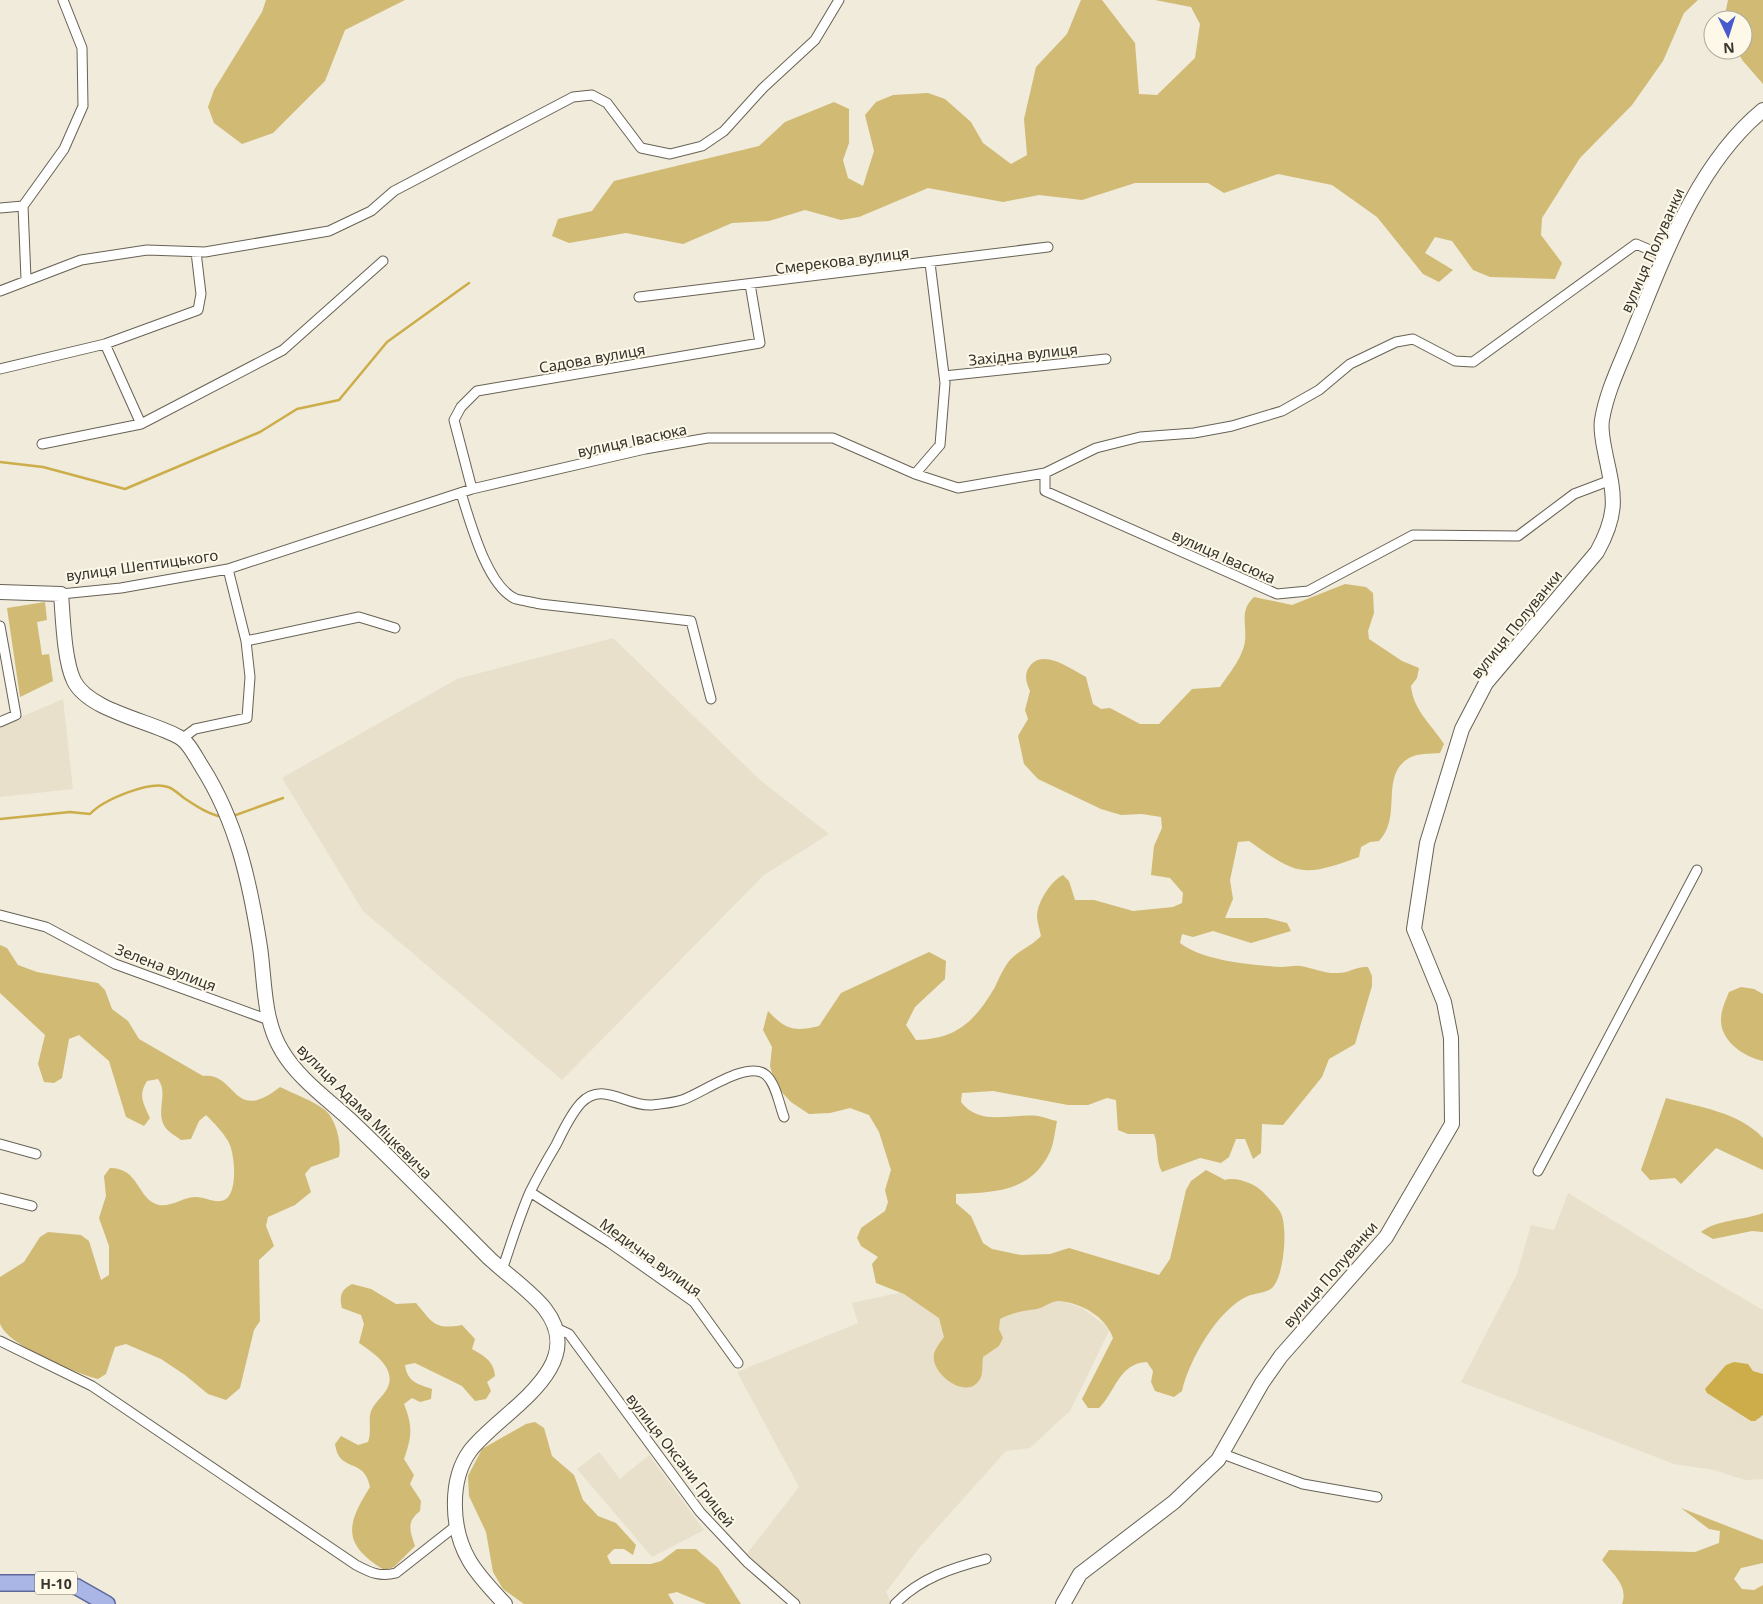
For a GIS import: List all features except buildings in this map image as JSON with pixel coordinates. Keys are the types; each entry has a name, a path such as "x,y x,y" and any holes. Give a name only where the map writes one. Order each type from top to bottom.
{"main road":[{"name":"Н-10","path":"0,1582 62,1583 77,1587 107,1604"}],"street":[{"path":"26,279 23,206 64,149 83,106 82,48 63,0"},
{"path":"0,290 80,260 147,250 196,252 329,231 371,211 394,191 573,96 592,95 607,103 641,148 670,154 702,146 724,131 763,88 816,40 839,0"},
{"name":"вулиця Полуванки","path":"1063,1604 1080,1574 1174,1502 1222,1454 1262,1383 1281,1356 1386,1238 1452,1124 1451,1038 1444,1002 1414,929 1427,843 1462,729 1486,683 1598,552 1610,529 1614,505 1602,421 1613,383 1664,256 1697,190 1745,124 1763,110"},
{"path":"0,208 23,206"},
{"name":"вулиця Івасюка","path":"228,569 472,489 646,449 708,438 833,438 915,474 958,488 1045,473 1104,446 1140,437 1194,433 1232,426 1282,411 1319,390 1350,364 1396,342 1413,339 1455,361 1473,362 1636,244 1664,256"},
{"name":"Смерекова вулиця","path":"639,297 930,264 1048,248"},
{"path":"0,369 105,344 198,310 201,294 196,252"},
{"path":"42,444 141,424 283,350 383,261"},
{"path":"915,474 940,445 944,376 930,264"},
{"name":"Садова вулиця","path":"472,489 454,420 461,407 478,391 760,342 750,284"},
{"path":"105,344 141,424"},
{"name":"Західна вулиця","path":"944,376 1106,359"},
{"name":"вулиця Івасюка","path":"1045,473 1045,492 1277,594 1308,591 1407,537 1518,536 1574,494 1611,480"},
{"path":"461,493 490,571 504,589 515,598 540,604 691,620 711,699"},
{"path":"61,594 70,670 76,685 92,700 182,738 196,729 247,718 250,677 246,642 228,569"},
{"name":"вулиця Шептицького","path":"0,592 61,594 121,588 228,569"},
{"path":"246,642 359,617 395,628"},
{"path":"0,626 16,715 0,722"},
{"name":"вулиця Адама Міцкевича","path":"182,738 222,802 245,861 260,948 268,1020 282,1052 300,1074 353,1123 502,1270 545,1309 554,1327 556,1341 555,1357 548,1373 530,1394 472,1448 464,1460 456,1481 457,1525 468,1559 505,1604"},
{"path":"1538,1171 1697,870"},
{"name":"Зелена вулиця","path":"0,915 46,927 115,964 268,1020"},
{"path":"502,1270 530,1192 570,1119 582,1101 594,1094 604,1092 628,1103 644,1106 668,1103 683,1100 736,1075 757,1071 765,1074 771,1081 784,1117"},
{"path":"0,1144 36,1154"},
{"name":"Медична вулиця","path":"530,1192 610,1243 694,1302 738,1363"},
{"path":"0,1198 32,1206"},
{"name":"вулиця Оксани Грицей","path":"554,1327 568,1334 700,1512 746,1562 795,1604"},
{"path":"0,1341 92,1386 356,1565 374,1575 386,1576 396,1573 457,1525"},
{"path":"1222,1454 1303,1484 1377,1497"},
{"path":"895,1604 918,1584 958,1566 986,1559"}],"shaded area":[{"path":"266,0 405,0 345,30 325,81 273,133 242,144 214,123 208,107 214,90 262,12"},
{"path":"1081,0 1102,0 1135,43 1139,94 1157,95 1195,58 1200,24 1191,7 1155,0 1698,0 1684,13 1663,61 1632,105 1580,158 1542,218 1541,235 1562,263 1555,279 1490,277 1473,270 1452,241 1435,237 1425,253 1453,270 1439,282 1423,274 1377,217 1332,185 1278,174 1224,193 1208,183 1135,183 1082,200 1039,195 1003,202 928,188 859,217 841,220 805,210 769,221 732,223 683,244 626,233 569,243 552,236 558,219 592,211 614,181 759,146 785,122 834,102 849,109 849,143 843,160 848,178 863,186 874,151 865,115 876,102 893,95 928,93 945,99 971,122 983,143 1011,164 1027,155 1024,119 1036,67 1067,34"},
{"path":"1728,0 1763,0 1763,84 1742,60 1753,60 1753,10 1726,10"},
{"path":"1345,584 1366,587 1373,593 1374,613 1368,631 1369,639 1402,661 1419,668 1417,678 1411,686 1412,695 1419,710 1444,744 1440,753 1412,756 1400,766 1395,775 1390,820 1386,831 1379,841 1370,842 1361,847 1359,857 1325,868 1301,870 1278,861 1249,841 1238,842 1230,880 1233,899 1225,918 1267,918 1287,923 1291,931 1251,943 1213,931 1193,937 1182,934 1180,943 1201,954 1242,963 1281,967 1300,966 1333,973 1342,973 1368,967 1372,976 1372,986 1355,1044 1329,1059 1322,1077 1283,1125 1262,1124 1261,1153 1253,1159 1245,1139 1236,1139 1229,1157 1221,1163 1200,1158 1162,1172 1158,1162 1154,1134 1128,1134 1118,1130 1116,1100 1107,1098 1088,1105 1068,1105 993,1091 962,1093 961,1102 969,1110 987,1117 1038,1116 1057,1121 1050,1152 1033,1175 1022,1182 998,1190 956,1194 956,1203 971,1216 983,1243 992,1249 1021,1255 1050,1254 1069,1248 1159,1275 1170,1259 1186,1190 1191,1181 1206,1170 1225,1180 1240,1180 1256,1186 1279,1210 1284,1223 1284,1241 1281,1270 1278,1278 1270,1290 1248,1296 1226,1312 1206,1337 1191,1365 1182,1391 1174,1397 1155,1391 1151,1382 1153,1371 1147,1362 1130,1367 1119,1379 1099,1408 1088,1408 1082,1399 1113,1338 1110,1330 1092,1312 1068,1302 1059,1301 1037,1309 1014,1313 1000,1319 999,1329 1003,1338 999,1346 983,1357 981,1377 976,1384 960,1387 944,1377 934,1362 934,1354 944,1337 939,1318 904,1294 876,1283 872,1264 878,1257 861,1246 857,1238 861,1228 885,1211 888,1202 885,1190 891,1170 879,1132 869,1115 850,1108 830,1113 809,1114 791,1102 776,1086 770,1066 772,1047 763,1030 768,1011 785,1026 791,1028 803,1029 819,1026 841,993 929,952 946,961 945,979 915,1007 906,1025 916,1040 943,1036 954,1032 972,1018 988,999 1010,960 1041,936 1037,915 1040,904 1050,887 1063,875 1069,881 1075,900 1094,900 1133,911 1173,907 1182,903 1183,893 1170,878 1151,875 1154,846 1162,828 1161,817 1142,814 1121,815 1101,809 1038,779 1024,764 1018,736 1028,719 1025,710 1030,691 1026,678 1028,669 1034,662 1040,659 1056,661 1086,677 1093,704 1101,709 1110,708 1140,724 1159,724 1192,689 1220,687 1242,653 1245,641 1245,613 1249,602 1254,597 1292,605"},
{"path":"45,602 47,620 37,622 42,655 49,654 53,681 20,697 7,608"},
{"path":"613,638 760,780 829,834 764,875 562,1080 363,911 282,778 457,679"},
{"path":"63,699 73,789 0,797 0,726"},
{"path":"0,945 7,948 18,965 37,972 98,983 105,990 112,1009 128,1021 139,1039 203,1076 214,1077 223,1081 244,1099 252,1101 264,1097 280,1087 320,1106 329,1114 335,1125 339,1139 339,1157 311,1167 305,1174 311,1192 295,1205 268,1217 266,1226 274,1246 259,1260 260,1321 254,1330 240,1388 226,1400 208,1394 185,1375 161,1359 126,1344 115,1347 106,1374 98,1379 88,1376 59,1365 27,1349 14,1340 0,1323 0,1277 24,1262 40,1237 48,1232 81,1235 89,1241 101,1280 109,1275 109,1246 99,1218 106,1196 104,1176 110,1168 120,1169 127,1173 133,1178 146,1197 152,1202 164,1205 191,1197 223,1201 230,1195 232,1188 234,1162 228,1141 206,1115 199,1121 191,1139 181,1140 166,1129 161,1115 162,1091 158,1079 147,1081 144,1086 142,1095 150,1118 144,1126 126,1117 109,1061 79,1035 69,1039 62,1078 54,1083 44,1082 38,1064 45,1035 0,993"},
{"path":"1741,987 1754,989 1763,994 1763,1061 1741,1052 1734,1047 1724,1034 1721,1019 1724,1005 1729,992"},
{"path":"1666,1098 1730,1116 1753,1129 1763,1138 1763,1170 1716,1148 1681,1184 1675,1178 1650,1180 1641,1170"},
{"path":"1568,1193 1763,1310 1763,1479 1745,1480 1714,1470 1674,1464 1461,1382 1517,1274 1531,1225 1554,1230"},
{"path":"1763,1213 1763,1232 1752,1231 1713,1239 1701,1232 1723,1222"},
{"path":"352,1284 371,1289 396,1304 416,1303 431,1320 440,1326 462,1325 475,1339 472,1349 493,1366 495,1376 487,1382 491,1391 486,1399 475,1401 462,1386 415,1363 405,1365 408,1375 414,1382 432,1389 431,1399 420,1402 412,1398 404,1404 409,1419 410,1432 409,1444 404,1459 414,1475 410,1484 421,1501 420,1511 413,1519 410,1527 415,1546 394,1567 384,1570 370,1561 361,1551 352,1533 356,1512 370,1487 367,1477 363,1471 341,1459 335,1444 341,1436 358,1445 368,1442 371,1411 387,1389 389,1381 389,1374 382,1362 359,1343 364,1324 361,1315 342,1308 342,1294"},
{"path":"907,1291 1048,1296 1082,1308 1110,1329 1070,1411 1030,1448 1006,1451 919,1548 886,1592 892,1604 802,1604 745,1556 799,1487 737,1372 858,1323 852,1303"},
{"path":"1734,1362 1748,1364 1753,1371 1763,1374 1763,1415 1755,1421 1751,1421 1707,1393 1705,1389 1726,1365"},
{"path":"535,1422 544,1428 552,1456 574,1475 583,1500 598,1516 616,1523 636,1545 633,1555 624,1549 614,1549 607,1556 611,1564 651,1564 661,1561 677,1549 696,1549 718,1568 741,1604 706,1604 677,1592 668,1594 674,1604 524,1604 503,1589 493,1572 486,1532 469,1496 468,1476 482,1449 526,1424"},
{"path":"599,1452 620,1479 649,1455 704,1530 652,1557 577,1469"},
{"path":"1681,1508 1763,1540 1763,1563 1741,1568 1734,1579 1742,1589 1754,1590 1763,1585 1763,1604 1622,1604 1624,1597 1621,1586 1615,1575 1602,1560 1609,1550 1695,1552 1719,1543 1720,1531 1709,1529"}],"waterway":[{"path":"0,462 43,467 125,489 260,432 297,409 339,400 387,342 469,283"},
{"path":"0,819 70,812 90,814 116,797 150,786 168,787 202,809 222,817"},
{"path":"233,816 283,798"}]}
